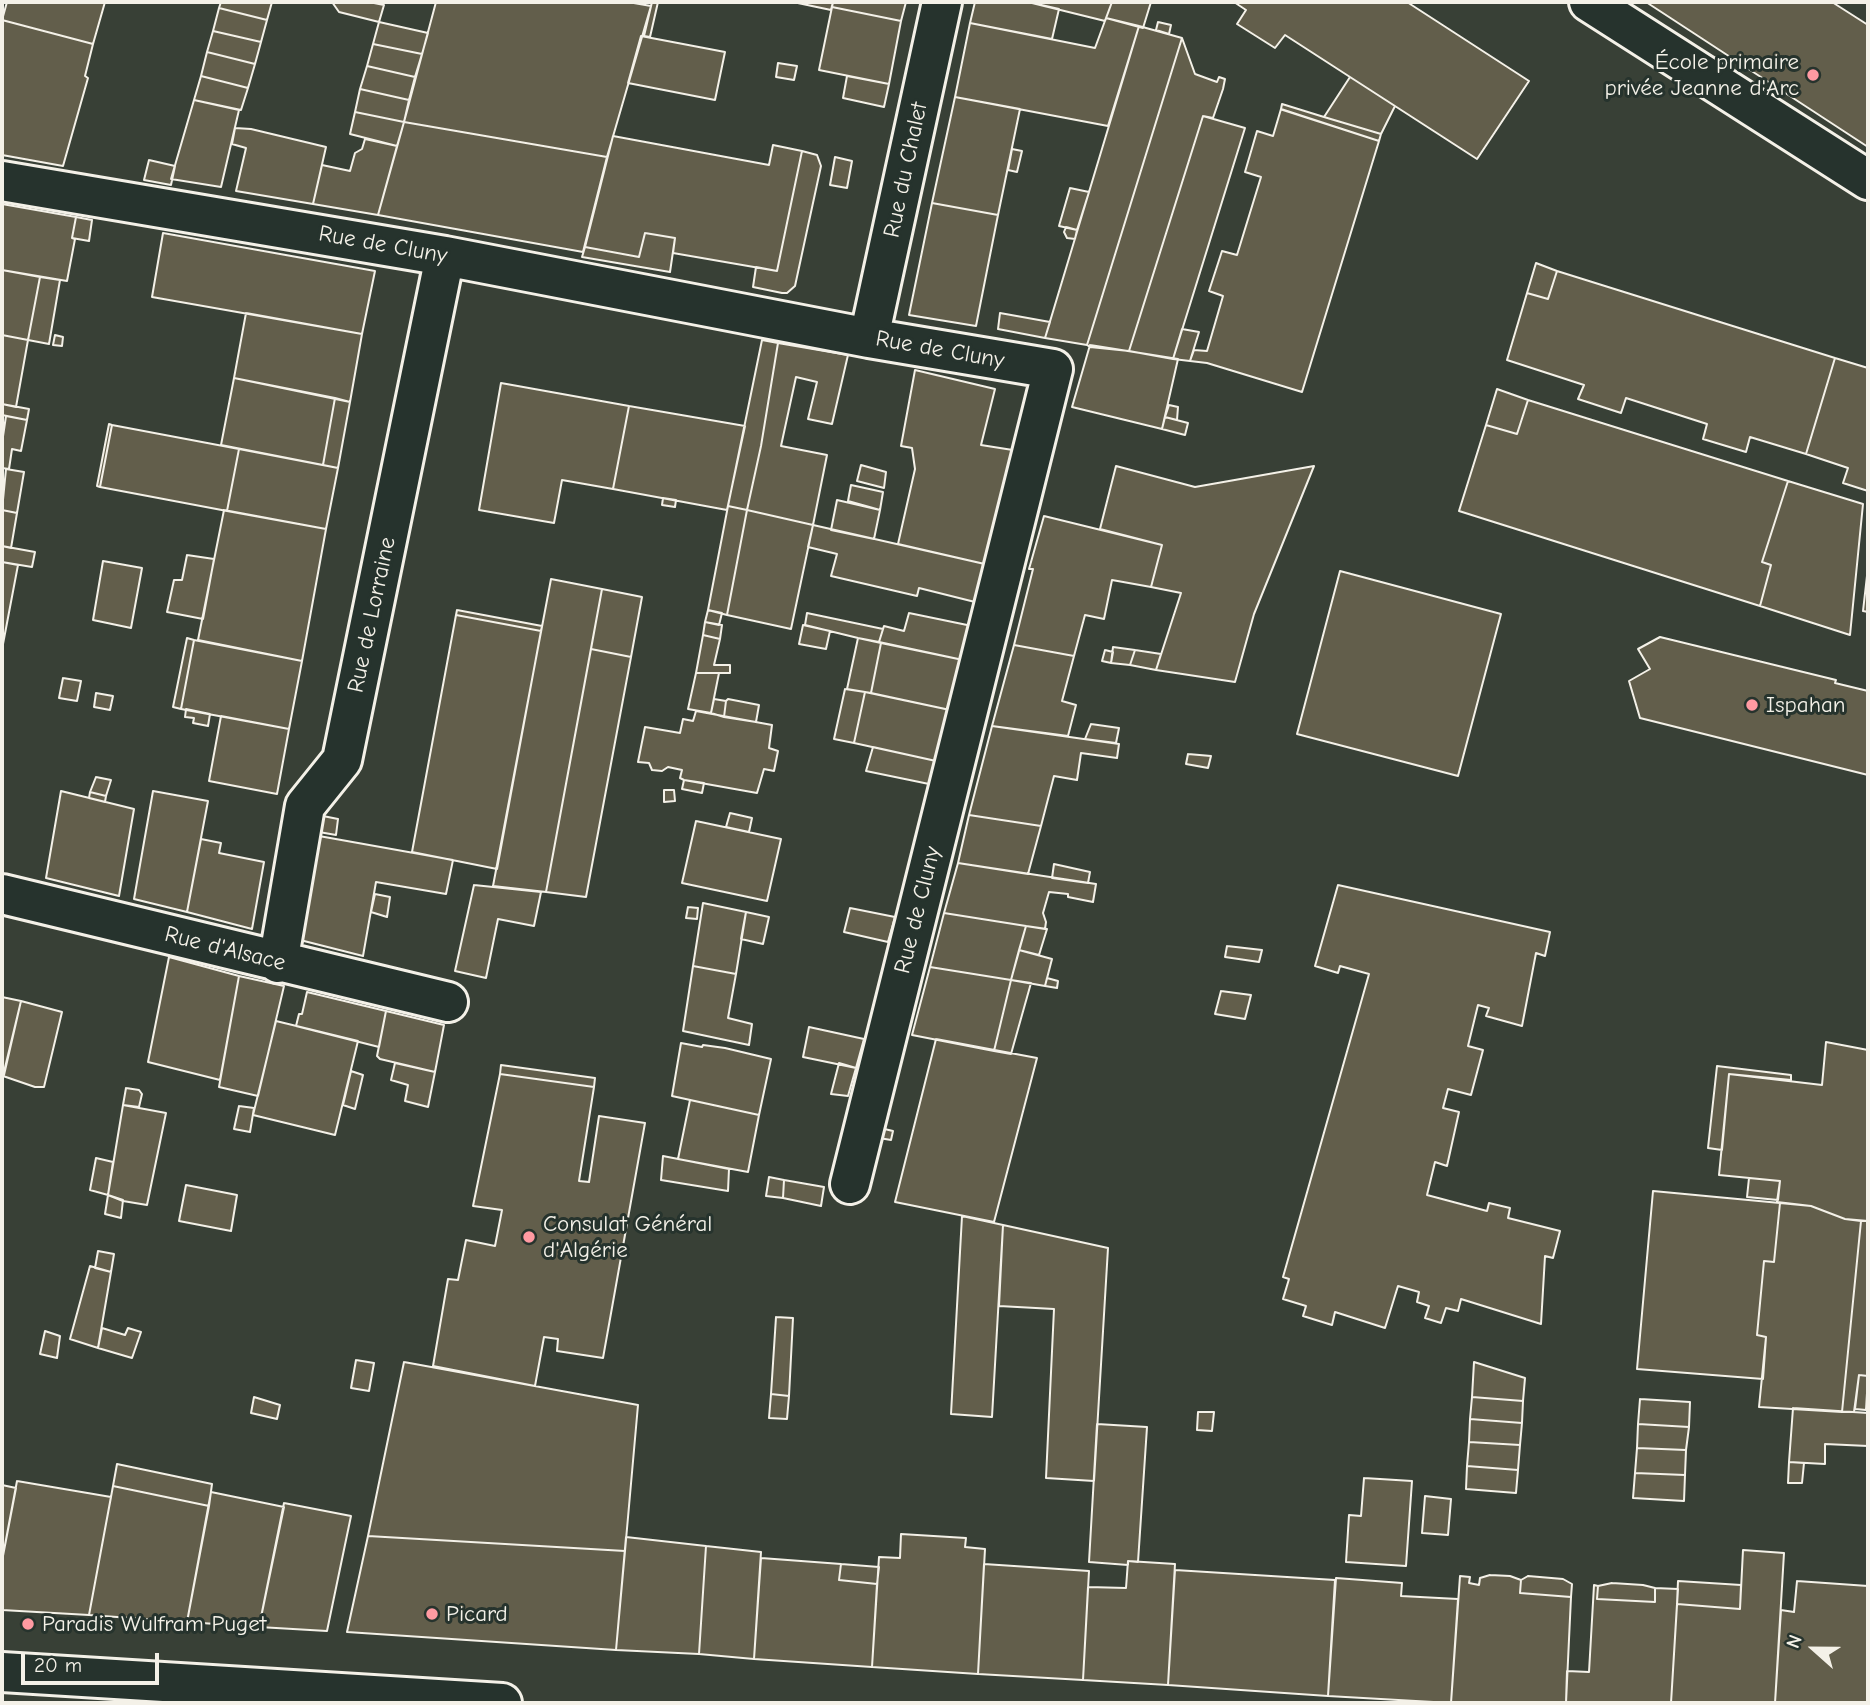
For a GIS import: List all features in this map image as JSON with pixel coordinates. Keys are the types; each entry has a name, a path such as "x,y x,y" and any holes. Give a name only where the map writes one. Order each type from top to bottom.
{"street":[{"name":"Rue du Chalet","path":"869,338 942,2"},
{"path":"1589,2 1868,180"},
{"name":"Rue de Cluny","path":"2,181 445,256 869,338 1053,369 850,1184"},
{"name":"Rue de Lorraine","path":"278,962 304,806 342,760 445,256"},
{"name":"Rue d'Alsace","path":"2,894 448,1002"},
{"path":"2,1672 502,1703"}],"building":[{"path":"7,2 105,2 93,44 2,20"},
{"path":"221,2 272,2 267,20 219,8"},
{"path":"332,2 369,2 384,5 379,22 339,12"},
{"path":"436,2 628,2 651,6 607,157 404,122"},
{"path":"652,2 658,2 650,37 644,36"},
{"path":"793,2 833,2 831,10"},
{"path":"833,2 906,2 901,21 832,7"},
{"path":"975,2 1028,2 1059,9 1052,39 970,23"},
{"path":"1028,2 1112,2 1105,21"},
{"path":"1112,2 1151,2 1143,28 1106,18"},
{"path":"1234,2 1407,2 1529,81 1477,159 1285,35 1275,48 1237,24 1246,10"},
{"name":"École primaire privée Jeanne d'Arc","path":"1646,2 1832,2 1868,25 1868,147"},
{"path":"832,7 901,21 889,84 819,70"},
{"path":"219,8 267,20 261,42 213,31"},
{"path":"1106,18 1139,26 1108,126 955,97 970,23 1095,48"},
{"path":"2,20 93,44 85,76 88,78 63,166 2,155"},
{"path":"379,22 428,33 422,54 373,44"},
{"path":"1158,22 1171,25 1169,34 1156,30"},
{"path":"1139,26 1182,38 1087,345 1045,338"},
{"path":"213,31 261,42 255,64 207,52"},
{"path":"641,36 725,52 715,100 628,83"},
{"path":"1182,38 1195,74 1217,82 1219,77 1225,79 1223,89 1213,118 1203,116 1129,351 1090,347 1087,345"},
{"path":"373,44 422,54 415,77 367,66"},
{"path":"207,52 255,64 248,88 201,76"},
{"path":"778,63 797,66 794,80 776,77"},
{"path":"367,66 415,77 409,100 360,89"},
{"path":"201,76 248,88 241,110 194,100"},
{"path":"847,76 889,84 884,107 843,98"},
{"path":"1350,77 1395,106 1381,134 1324,117"},
{"path":"360,89 409,100 404,122 355,112"},
{"path":"955,97 1020,109 998,215 932,203"},
{"path":"194,100 239,110 221,187 171,179"},
{"path":"1282,104 1381,134 1379,141 1283,110"},
{"path":"1281,109 1379,141 1302,392 1207,363 1190,361 1194,350 1207,351 1223,296 1209,291 1222,251 1237,255 1261,177 1245,172 1257,131 1273,136"},
{"path":"355,112 404,122 397,146 350,134"},
{"path":"1203,116 1245,128 1173,359 1129,351"},
{"path":"404,122 607,157 583,252 378,215"},
{"path":"235,128 251,129 326,147 313,204 236,191 246,148 232,144"},
{"path":"613,136 769,165 773,145 802,151 777,271 673,253 675,238 645,233 639,257 585,247"},
{"path":"365,139 397,146 378,215 313,204 322,165 350,171 355,153 362,149"},
{"path":"1012,149 1022,151 1017,172 1008,170"},
{"path":"802,151 817,155 821,166 795,286 787,293 753,287 756,267 777,271"},
{"path":"835,157 852,161 847,188 830,185"},
{"path":"149,160 175,166 171,185 144,180"},
{"path":"1070,188 1089,192 1077,230 1059,226"},
{"path":"932,203 998,215 976,326 909,315"},
{"path":"2,204 76,217 67,281 2,270"},
{"path":"76,217 92,220 89,241 72,238"},
{"path":"1066,227 1077,230 1075,239 1067,238 1064,232"},
{"path":"163,233 375,271 362,334 152,297"},
{"path":"645,233 675,238 670,272 582,257 585,247 639,257"},
{"path":"1536,263 1557,271 1548,299 1527,293"},
{"path":"2,270 40,277 28,340 2,335"},
{"path":"1557,271 1835,358 1806,454 1750,437 1746,452 1703,439 1707,424 1626,398 1621,413 1578,399 1584,385 1507,360 1527,293 1548,299"},
{"path":"40,277 60,280 49,344 28,340"},
{"path":"246,313 362,334 350,402 234,378"},
{"path":"1000,313 1050,322 1045,338 998,329"},
{"path":"1182,329 1199,332 1190,361 1173,359"},
{"path":"2,335 28,340 16,407 2,404"},
{"path":"55,335 63,337 62,346 53,345"},
{"path":"762,340 778,343 747,510 728,506"},
{"path":"778,343 848,355 832,424 808,419 817,382 796,377 781,446 827,455 813,525 747,510"},
{"path":"1090,345 1178,359 1162,429 1072,407"},
{"path":"1835,358 1868,368 1868,491 1843,483 1848,468 1806,454"},
{"path":"915,370 995,389 981,445 1019,451 989,565 898,544 915,469 912,448 901,446"},
{"path":"234,378 335,398 323,465 221,445"},
{"path":"501,383 629,406 613,489 562,480 554,523 479,510"},
{"path":"1497,389 1528,400 1517,434 1486,425"},
{"path":"335,398 350,402 338,468 323,465"},
{"path":"1528,400 1788,481 1762,562 1771,565 1760,606 1459,511 1486,425 1517,434"},
{"path":"2,404 29,409 27,420 2,415"},
{"path":"1169,405 1178,407 1177,420 1165,417"},
{"path":"629,406 745,426 727,510 613,489"},
{"path":"6,416 27,420 21,451 12,449 9,469 2,468"},
{"path":"1165,417 1188,423 1185,435 1162,429"},
{"path":"109,424 112,425 100,487 97,486"},
{"path":"112,425 239,449 227,511 100,487"},
{"path":"239,449 338,468 326,529 227,511"},
{"path":"861,465 886,472 884,488 857,481"},
{"path":"1116,466 1195,487 1314,466 1254,614 1235,682 1156,670 1181,593 1151,587 1162,545 1100,529"},
{"path":"6,469 24,472 17,513 2,510"},
{"path":"1788,481 1863,504 1850,635 1760,606 1771,565 1762,562"},
{"path":"851,485 883,492 880,510 848,501"},
{"path":"663,498 676,500 675,507 662,505"},
{"path":"837,500 880,510 874,539 831,530"},
{"path":"728,506 747,510 727,615 708,610"},
{"path":"2,510 17,513 11,548 2,546"},
{"path":"224,510 326,529 302,661 198,640"},
{"path":"747,510 813,525 791,629 727,615"},
{"path":"1044,516 1162,545 1151,587 1112,580 1104,619 1085,615 1074,656 1014,645 1033,569 1029,569"},
{"path":"813,525 989,565 979,603 919,588 917,596 831,576 837,554 808,547"},
{"path":"2,546 35,552 32,567 2,562"},
{"path":"187,555 214,559 203,619 167,612 174,580 182,580"},
{"path":"103,561 142,568 131,628 93,620"},
{"path":"2,562 18,565 3,644 2,644"},
{"path":"1868,567 1868,612 1863,611"},
{"path":"1340,571 1501,614 1458,776 1297,734"},
{"path":"551,579 602,589 546,892 493,886"},
{"path":"602,589 642,597 631,657 591,649"},
{"path":"457,610 542,626 541,631 456,615"},
{"path":"708,610 722,613 719,625 705,622"},
{"path":"807,613 883,629 879,642 858,638 805,625"},
{"path":"909,613 972,626 963,660 879,642 884,626 904,631"},
{"path":"456,615 541,631 497,869 412,852"},
{"path":"705,622 722,625 720,639 703,635"},
{"path":"803,625 830,631 826,649 799,644"},
{"path":"703,635 720,639 714,665 730,665 730,673 696,673"},
{"name":"Ispahan","path":"1660,637 1836,680 1835,683 1868,691 1868,775 1640,718 1629,681 1650,669 1638,649"},
{"path":"187,638 194,640 181,709 173,707"},
{"path":"858,638 881,643 871,693 847,689"},
{"path":"194,640 302,661 289,729 181,709"},
{"path":"881,643 963,660 950,710 871,693"},
{"path":"1014,645 1074,656 1062,701 1076,705 1068,736 992,726"},
{"path":"1113,647 1135,650 1130,665 1111,663"},
{"path":"591,649 631,657 586,897 546,892"},
{"path":"1105,650 1113,652 1111,663 1102,661"},
{"path":"1135,650 1161,654 1156,670 1130,665"},
{"path":"696,673 719,673 711,713 688,709"},
{"path":"63,678 81,681 77,701 59,698"},
{"path":"845,689 865,692 854,743 834,739"},
{"path":"865,692 950,710 936,761 854,743"},
{"path":"96,693 113,696 110,710 94,707"},
{"path":"714,699 726,701 724,717 711,713"},
{"path":"728,699 759,705 756,722 724,717"},
{"path":"186,709 210,714 208,726 193,723 194,718 185,717"},
{"path":"696,711 772,725 769,748 778,751 774,771 764,769 757,793 684,780 680,778 682,770 668,767 662,771 652,770 649,763 638,762 645,727 680,733 683,719 693,721"},
{"path":"221,716 289,729 277,794 209,781"},
{"path":"1091,724 1119,728 1116,743 1085,739"},
{"path":"992,726 1119,744 1117,758 1081,753 1077,780 1054,776 1041,826 969,815"},
{"path":"873,747 936,761 929,784 866,771"},
{"path":"1188,754 1211,756 1208,768 1186,764"},
{"path":"96,777 111,780 106,796 90,792"},
{"path":"684,780 704,783 702,793 682,789"},
{"path":"664,790 674,790 675,801 664,802"},
{"path":"61,791 134,809 119,896 46,878"},
{"path":"153,791 208,801 187,912 134,899"},
{"path":"90,792 106,796 105,802 89,798"},
{"path":"730,813 752,818 749,832 726,827"},
{"path":"969,815 1041,826 1028,874 958,863"},
{"path":"323,816 338,819 336,835 319,832"},
{"path":"696,821 781,839 767,901 682,883"},
{"path":"319,836 453,860 446,894 376,882 363,956 300,940"},
{"path":"201,839 221,843 219,853 264,862 252,929 187,912"},
{"path":"958,863 1096,884 1093,902 1068,897 1068,894 1049,892 1043,913 1045,929 944,913"},
{"path":"1054,864 1090,872 1088,883 1052,878"},
{"path":"474,885 541,892 534,926 498,919 486,978 455,971"},
{"path":"1338,885 1550,932 1545,956 1536,953 1522,1026 1486,1016 1489,1008 1478,1005 1468,1046 1483,1050 1471,1095 1448,1089 1443,1108 1459,1112 1447,1166 1435,1162 1427,1195 1487,1211 1489,1203 1510,1208 1508,1218 1560,1231 1553,1258 1545,1256 1541,1324 1461,1299 1458,1311 1446,1308 1441,1323 1425,1318 1429,1306 1417,1302 1419,1292 1398,1286 1385,1328 1335,1312 1332,1325 1303,1316 1306,1306 1283,1299 1289,1279 1283,1277 1369,974 1340,966 1338,973 1315,966"},
{"path":"375,894 390,897 387,917 371,912"},
{"path":"703,903 746,912 736,974 693,966"},
{"path":"688,907 698,908 697,919 686,918"},
{"path":"850,908 895,917 888,942 844,932"},
{"path":"746,912 769,917 763,944 741,939"},
{"path":"944,913 1026,926 1011,980 930,967"},
{"path":"1026,926 1047,929 1039,955 1019,950"},
{"path":"1227,946 1262,950 1259,962 1225,957"},
{"path":"1019,950 1052,959 1045,986 1011,980"},
{"path":"169,957 239,976 220,1080 148,1062"},
{"path":"693,966 736,974 728,1018 752,1024 749,1045 683,1031"},
{"path":"930,967 1011,980 994,1051 912,1035"},
{"path":"239,976 284,986 258,1096 219,1087"},
{"path":"1047,978 1058,981 1057,988 1045,986"},
{"path":"1011,980 1031,983 1011,1054 994,1051"},
{"path":"1221,991 1251,995 1245,1019 1215,1014"},
{"path":"307,992 386,1011 379,1047 296,1026"},
{"path":"2,997 21,1001 4,1075 2,1074"},
{"path":"21,1001 62,1012 44,1087 35,1087 3,1076"},
{"path":"386,1011 444,1025 435,1072 377,1056"},
{"path":"276,1021 358,1041 335,1135 253,1115"},
{"path":"809,1027 864,1039 856,1068 803,1057"},
{"path":"936,1039 1037,1058 994,1222 895,1202"},
{"path":"1826,1042 1868,1050 1868,1221 1845,1219 1811,1206 1777,1202 1780,1181 1719,1175 1729,1074 1822,1085"},
{"path":"681,1043 725,1048 771,1059 759,1115 672,1096"},
{"path":"395,1063 435,1072 428,1107 405,1101 408,1085 391,1080"},
{"path":"839,1063 856,1068 848,1096 831,1094"},
{"path":"501,1065 595,1078 594,1087 500,1074"},
{"path":"1717,1066 1791,1075 1791,1080 1729,1074 1722,1150 1708,1148"},
{"path":"351,1071 363,1075 355,1109 343,1105"},
{"path":"500,1074 594,1087 579,1181 589,1182 599,1116 645,1123 603,1358 557,1351 558,1339 544,1337 535,1386 433,1366 448,1279 458,1280 466,1240 495,1246 502,1210 473,1206"},
{"path":"126,1088 139,1090 142,1094 139,1107 123,1105"},
{"path":"690,1100 759,1115 748,1172 678,1159"},
{"path":"123,1105 166,1113 147,1205 108,1195"},
{"path":"239,1106 254,1108 250,1132 234,1129"},
{"path":"876,1127 893,1131 891,1140 873,1137"},
{"path":"663,1156 729,1169 728,1191 661,1180"},
{"path":"96,1158 113,1162 108,1195 90,1190"},
{"path":"769,1177 784,1180 783,1198 766,1196"},
{"path":"1749,1178 1780,1181 1778,1200 1747,1197"},
{"path":"784,1180 824,1187 821,1206 783,1198"},
{"path":"186,1185 237,1195 231,1231 179,1221"},
{"path":"1653,1191 1780,1203 1774,1262 1764,1261 1757,1335 1766,1337 1763,1379 1637,1369"},
{"path":"108,1195 123,1200 121,1218 105,1214"},
{"path":"1780,1203 1811,1206 1845,1219 1861,1221 1842,1412 1759,1407 1766,1337 1757,1335 1764,1261 1774,1262"},
{"path":"962,1216 1003,1225 992,1417 951,1414"},
{"path":"1861,1221 1868,1221 1868,1376 1859,1375 1854,1412 1842,1412"},
{"path":"1003,1225 1108,1248 1094,1481 1046,1478 1054,1309 999,1306"},
{"path":"98,1251 114,1254 111,1272 95,1268"},
{"path":"90,1266 111,1272 98,1348 70,1339"},
{"path":"776,1317 793,1318 789,1396 771,1394"},
{"path":"102,1328 125,1335 128,1328 141,1332 132,1358 98,1348"},
{"path":"45,1331 60,1336 57,1358 40,1354"},
{"path":"356,1360 374,1363 369,1391 351,1388"},
{"path":"404,1362 638,1405 625,1551 368,1536"},
{"path":"1474,1362 1525,1378 1523,1401 1472,1397"},
{"path":"1859,1375 1868,1376 1866,1410 1855,1409"},
{"path":"771,1394 789,1396 787,1419 769,1418"},
{"path":"254,1397 280,1405 277,1419 251,1413"},
{"path":"1472,1397 1523,1401 1522,1423 1470,1419"},
{"path":"1640,1399 1690,1402 1689,1427 1638,1424"},
{"path":"1793,1408 1868,1413 1868,1446 1825,1444 1825,1464 1789,1462"},
{"path":"1198,1412 1214,1412 1212,1431 1197,1430"},
{"path":"1470,1419 1522,1423 1520,1445 1469,1442"},
{"path":"1097,1424 1147,1427 1138,1562 1128,1561 1128,1565 1089,1562"},
{"path":"1638,1424 1689,1427 1686,1450 1637,1448"},
{"path":"1469,1442 1520,1445 1518,1470 1467,1466"},
{"path":"1637,1448 1686,1450 1685,1475 1635,1473"},
{"path":"1789,1462 1804,1463 1802,1483 1788,1483"},
{"path":"117,1464 212,1484 209,1506 113,1486"},
{"path":"1467,1466 1518,1470 1516,1493 1466,1489"},
{"path":"1635,1473 1685,1475 1684,1501 1633,1498"},
{"path":"1364,1478 1412,1481 1406,1566 1346,1562 1349,1515 1361,1516"},
{"path":"17,1481 111,1497 89,1615 2,1610 2,1561"},
{"path":"2,1485 16,1488 2,1561"},
{"path":"113,1486 209,1506 187,1622 89,1615"},
{"path":"211,1492 284,1507 259,1627 187,1622"},
{"path":"1425,1496 1451,1499 1448,1535 1422,1533"},
{"path":"284,1503 351,1516 327,1631 259,1627"},
{"path":"901,1534 966,1538 965,1547 985,1549 978,1674 872,1667 879,1557 900,1558"},
{"path":"368,1536 625,1551 616,1650 347,1632"},
{"path":"626,1537 706,1546 699,1654 616,1650"},
{"path":"706,1546 761,1552 754,1659 699,1654"},
{"path":"1743,1550 1784,1553 1775,1703 1671,1703 1677,1604 1740,1609"},
{"path":"761,1558 841,1564 839,1580 877,1584 872,1667 754,1659"},
{"path":"1128,1561 1175,1564 1168,1685 1083,1680 1088,1587 1126,1588"},
{"path":"841,1564 879,1567 877,1584 839,1580"},
{"path":"984,1564 1089,1571 1083,1680 978,1674"},
{"path":"1175,1570 1335,1580 1328,1696 1168,1685"},
{"path":"1490,1575 1510,1576 1521,1580 1520,1593 1571,1597 1566,1703 1451,1703 1460,1576 1470,1577 1469,1583 1479,1585 1480,1578"},
{"path":"1528,1576 1563,1579 1572,1584 1571,1597 1520,1593 1521,1580"},
{"path":"1336,1578 1402,1583 1401,1596 1458,1599 1451,1703 1328,1696"},
{"path":"1678,1581 1741,1585 1740,1609 1677,1604"},
{"path":"1797,1581 1868,1586 1868,1703 1775,1703 1781,1610 1794,1612"},
{"path":"1612,1583 1655,1588 1655,1602 1597,1599 1598,1586"},
{"path":"1594,1585 1598,1586 1597,1599 1655,1602 1655,1588 1678,1589 1671,1703 1566,1703 1567,1671 1589,1672"}],"place":[{"name":"École primaire privée Jeanne d'Arc","path":"1813,75"},
{"name":"Ispahan","path":"1752,705"},
{"name":"Consulat Général d'Algérie","path":"529,1237"},
{"name":"Picard","path":"432,1614"},
{"name":"Paradis Wulfram Puget","path":"28,1624"}]}
